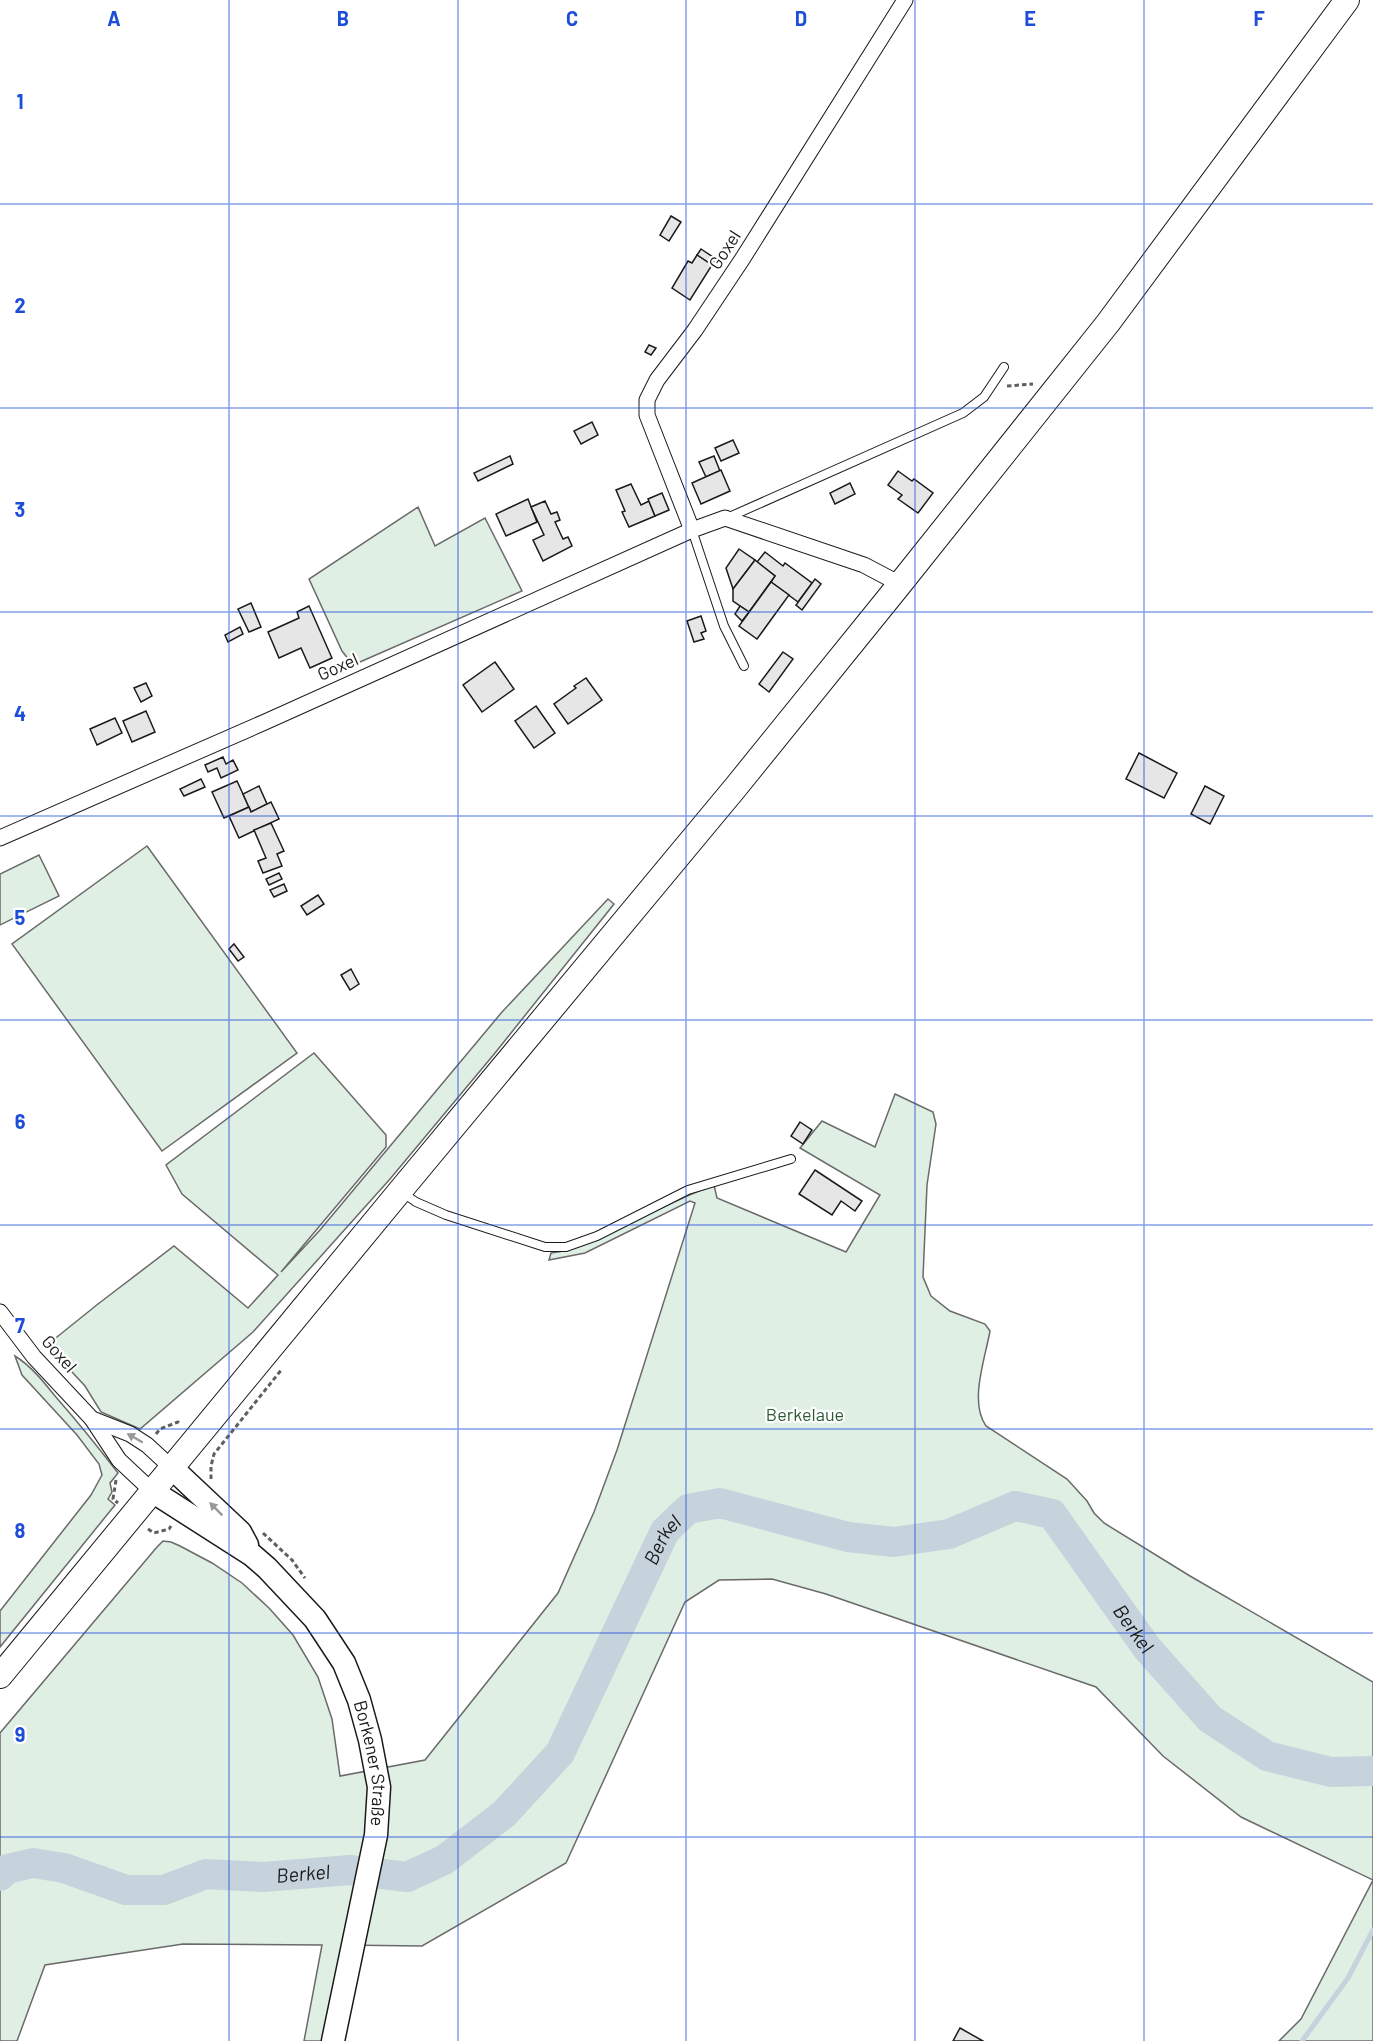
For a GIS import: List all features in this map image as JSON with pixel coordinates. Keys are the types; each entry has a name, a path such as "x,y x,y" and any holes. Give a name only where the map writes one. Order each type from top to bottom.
{"main road":[{"path":"0,1676 399,1191 735,788 900,584 1108,322 1347,0"}],"street":[{"name":"Goxel","path":"692,530 647,415 647,400 657,380 695,330 743,258 905,0"},
{"name":"Goxel","path":"0,838 692,530 725,518"},
{"path":"725,518 864,564 900,584"},
{"name":"Goxel","path":"0,1312 6,1330 92,1419 119,1460 152,1491"},
{"name":"Goxel","path":"92,1419 129,1434 147,1445 172,1468"},
{"name":"Borkener Straße","path":"172,1468 240,1532 252,1554"},
{"name":"Borkener Straße","path":"152,1491 252,1554 267,1568 315,1619 344,1663 359,1700 379,1787 376,1835 333,2041"}],"lane":[{"path":"725,518 963,413 984,397 1004,367"},
{"path":"692,530 724,626 744,666"},
{"path":"399,1191 416,1202 446,1215 545,1247 566,1247 597,1236 688,1190 791,1159"}],"path":[{"path":"147,1445 160,1429 178,1422 184,1427"},
{"path":"117,1503 113,1499 119,1460"},
{"path":"154,1533 169,1529 174,1523"}],"green space":[{"path":"418,507 435,546 485,518 522,591 353,665 342,651 309,579"},
{"path":"147,846 297,1053 162,1151 12,944"},
{"path":"39,855 59,896 0,925 0,874"},
{"path":"608,899 614,904 495,1053 390,1179 253,1332 140,1429 101,1412 85,1386 47,1345 98,1304 174,1246 248,1308 278,1275 182,1194 166,1165 314,1053 386,1135 386,1147 281,1272 320,1230 502,1012"},
{"name":"Berkelaue","path":"895,1094 933,1112 936,1124 927,1185 923,1277 931,1296 950,1311 985,1324 990,1331 978,1393 981,1416 986,1426 1067,1479 1104,1523 1190,1576 1373,1682 1373,1880 1241,1817 1163,1756 1096,1687 826,1594 772,1579 719,1580 685,1602 566,1863 422,1946 342,1945 322,2041 304,2041 322,1945 183,1944 45,1965 17,2041 0,2041 0,1733 157,1547 163,1541 171,1542 212,1563 242,1583 293,1635 318,1677 332,1719 340,1776 425,1760 558,1593 594,1512 617,1450 695,1203 690,1201 585,1253 549,1260 551,1253 591,1242 681,1198 714,1185 717,1198 846,1252 880,1195 800,1148 822,1121 875,1147"},
{"path":"15,1356 41,1379 118,1473 110,1483 112,1492 108,1499 115,1505 0,1647 0,1611 91,1495 102,1475 99,1464 77,1435 22,1375"},
{"path":"1373,1880 1373,2041 1279,2041 1301,2019"}],"building":[{"path":"671,216 681,222 669,241 660,235"},
{"path":"701,249 716,259 712,265 697,255"},
{"path":"697,255 712,265 690,300 672,288 688,261 692,263"},
{"path":"649,345 656,348 651,355 645,352"},
{"path":"592,422 598,435 581,444 574,431"},
{"path":"733,440 739,453 721,461 715,448"},
{"path":"510,456 513,464 478,481 474,473"},
{"path":"714,456 720,471 706,477 699,462"},
{"path":"721,470 730,491 701,504 692,483"},
{"path":"898,471 933,493 918,513 898,499 902,495 888,485"},
{"path":"850,483 855,494 835,504 830,493"},
{"path":"631,484 641,505 649,501 655,516 629,527 616,490"},
{"path":"662,493 669,510 655,516 648,499"},
{"path":"528,499 537,522 506,536 496,514"},
{"path":"545,501 551,514 557,512 560,520 555,522 563,539 568,537 572,546 543,561 533,540 544,535 531,507"},
{"path":"739,549 755,560 733,589 726,568"},
{"path":"765,552 783,566 785,563 812,583 798,602 771,582 775,576 757,562"},
{"path":"755,560 775,576 749,612 733,601 733,589"},
{"path":"815,579 821,584 802,610 796,605"},
{"path":"771,582 789,595 757,639 739,626"},
{"path":"251,603 261,627 249,632 238,609"},
{"path":"309,606 332,658 310,668 301,648 279,658 268,632 299,618 297,612"},
{"path":"740,606 749,612 742,621 735,614"},
{"path":"701,616 706,631 701,633 704,639 694,642 687,621"},
{"path":"240,627 243,634 228,642 225,635"},
{"path":"783,652 793,659 769,692 759,684"},
{"path":"495,662 514,689 482,712 463,685"},
{"path":"586,678 602,700 568,724 554,704"},
{"path":"146,683 152,696 141,702 134,688"},
{"path":"536,706 555,733 534,748 515,721"},
{"path":"146,711 155,732 132,742 123,721"},
{"path":"115,718 122,733 97,745 90,729"},
{"path":"1139,753 1177,773 1164,798 1126,779"},
{"path":"223,757 226,764 233,760 238,770 221,778 217,768 208,772 205,765"},
{"path":"201,779 205,787 184,796 180,789"},
{"path":"237,781 249,807 224,818 212,792"},
{"path":"259,786 267,804 251,812 243,794"},
{"path":"1205,786 1224,796 1210,824 1191,814"},
{"path":"271,802 279,819 239,838 229,816 249,807 251,812"},
{"path":"271,823 284,851 277,854 282,866 263,873 258,861 266,858 254,830"},
{"path":"279,873 282,879 269,885 266,879"},
{"path":"284,884 287,891 274,897 270,890"},
{"path":"318,895 324,904 307,915 301,906"},
{"path":"234,944 244,957 238,961 229,949"},
{"path":"351,969 359,984 350,990 341,975"},
{"path":"800,1122 812,1130 803,1144 791,1136"},
{"path":"815,1170 862,1201 855,1211 841,1201 832,1215 799,1194"},
{"path":"960,2028 983,2041 953,2041"}],"waterway":[{"name":"Berkel","path":"0,1876 7,1869 33,1863 64,1868 126,1890 164,1890 206,1874 263,1877 350,1870 407,1877 444,1860 504,1814 560,1753 665,1531 688,1509 720,1503 848,1537 894,1542 949,1534 1015,1506 1052,1514 1147,1648 1210,1719 1267,1756 1331,1772 1373,1771"},
{"path":"1302,2041 1348,1978 1373,1930"}]}
